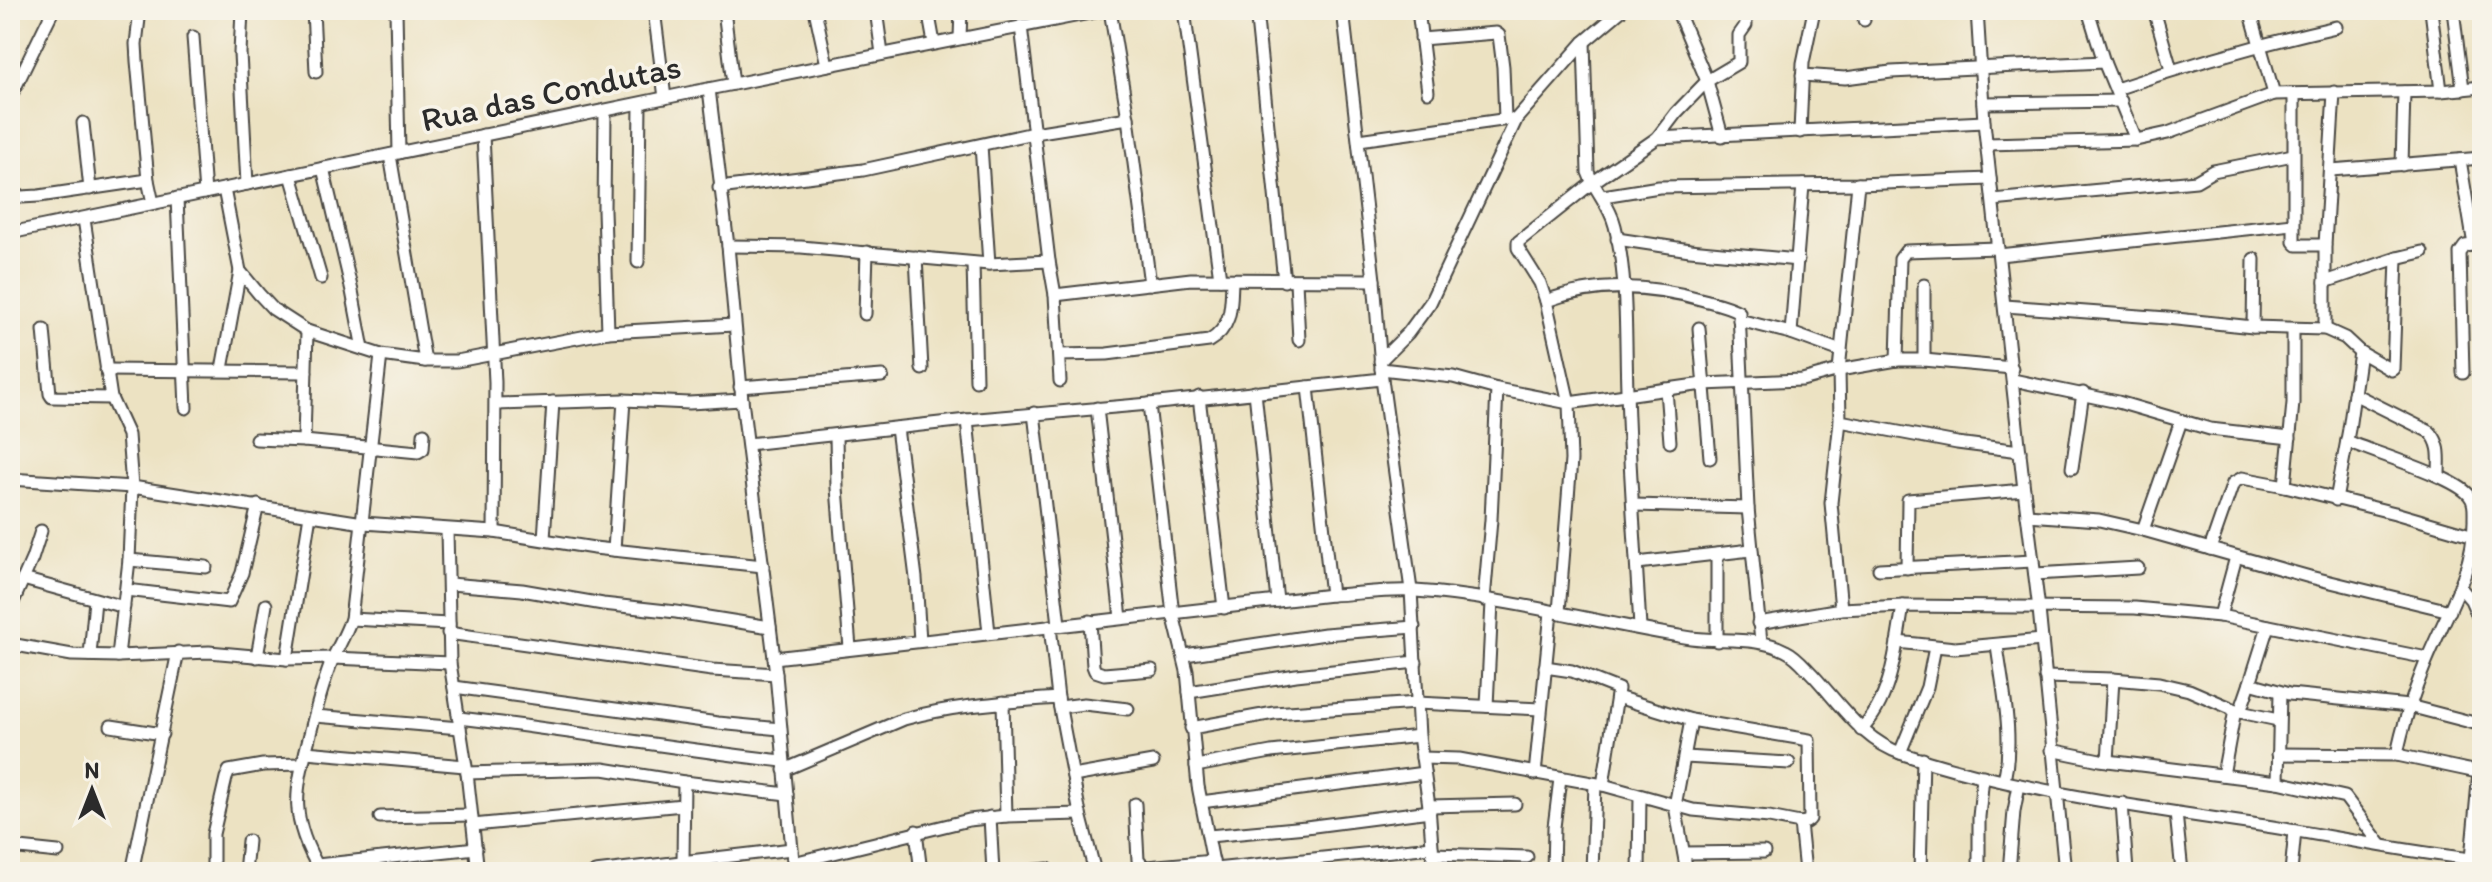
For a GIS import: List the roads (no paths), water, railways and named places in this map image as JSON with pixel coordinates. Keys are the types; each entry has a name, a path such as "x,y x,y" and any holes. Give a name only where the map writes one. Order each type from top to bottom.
{"street":[{"path":"11,94 53,10"},
{"path":"140,10 137,52 148,180 153,203"},
{"path":"242,10 240,53 247,184"},
{"path":"313,10 316,72"},
{"path":"396,10 395,154 425,361"},
{"path":"654,10 665,98"},
{"path":"724,10 733,84"},
{"path":"815,10 827,65"},
{"path":"876,10 882,54"},
{"path":"928,10 934,43"},
{"path":"960,38 961,10"},
{"path":"1107,10 1128,118 1150,284"},
{"name":"Rua das Condutas","path":"10,233 1021,26 1060,14 1107,10"},
{"path":"1059,355 1107,354 1209,341 1219,336 1227,325 1231,312 1184,10"},
{"path":"1256,10 1299,340"},
{"path":"1343,10 1374,280 1381,370 1411,590 1419,736 1434,872"},
{"path":"1418,10 1428,92"},
{"path":"1381,370 1430,303 1511,119 1584,42 1622,10"},
{"path":"1677,10 1707,81 1722,136"},
{"path":"1535,774 1540,709 1555,612 1571,460 1569,403 1546,301 1540,283 1518,248 1518,242 1592,183 1657,138 1707,81 1739,62 1739,35 1746,25 1745,10"},
{"path":"1800,132 1802,75 1814,10"},
{"path":"1977,10 1984,122 2065,872"},
{"path":"2088,10 2104,62 2136,140"},
{"path":"2154,10 2171,69"},
{"path":"2250,10 2274,94"},
{"path":"2431,10 2441,91"},
{"path":"2453,10 2463,89"},
{"path":"1021,26 1055,295 1060,381"},
{"path":"2116,89 2171,69 2258,44 2336,27"},
{"path":"1421,39 1499,35 1511,119"},
{"path":"193,37 205,193"},
{"path":"1584,42 1587,157 1592,183 1611,213 1623,286 1640,628"},
{"path":"1802,75 1845,78 1891,72 2104,62"},
{"path":"1987,144 2136,140 2168,133 2274,94 2441,91 2482,87"},
{"path":"709,89 728,246 740,387 776,674 794,867 916,831 990,817 1080,814"},
{"path":"2325,329 2325,245 2334,92"},
{"path":"2402,165 2404,92"},
{"path":"2294,94 2294,242 2297,245 2325,245"},
{"path":"1983,103 2121,101"},
{"path":"638,262 640,104"},
{"path":"605,111 608,332"},
{"path":"719,188 863,170 1034,133 1128,118"},
{"path":"1359,140 1511,119"},
{"path":"1657,138 1984,122"},
{"path":"83,123 90,189"},
{"path":"483,135 496,404 494,532"},
{"path":"981,145 989,264"},
{"path":"1993,200 2199,181 2213,171 2293,155"},
{"path":"2331,170 2482,158"},
{"path":"2460,160 2478,244 2462,248 2460,253 2463,373"},
{"path":"323,168 363,349"},
{"path":"291,175 321,278"},
{"path":"1603,196 1659,187 1990,179"},
{"path":"10,194 39,196 148,180"},
{"path":"1841,609 1831,503 1840,421 1839,370 1858,184"},
{"path":"1791,333 1803,185"},
{"path":"222,369 240,271 224,189"},
{"path":"177,198 186,408"},
{"path":"84,219 111,398 128,435 132,487 129,560 118,656"},
{"path":"1897,360 1900,259 1906,251 1999,252 2293,224"},
{"path":"1617,239 1690,250 1798,260"},
{"path":"728,246 801,247 989,264 1049,261"},
{"path":"865,314 867,252"},
{"path":"2325,282 2422,252"},
{"path":"916,257 922,369"},
{"path":"2005,306 2253,327 2325,329 2345,338 2360,352 2389,370 2393,369 2397,258"},
{"path":"2253,327 2254,259"},
{"path":"973,263 976,381"},
{"path":"240,271 273,309 307,331 381,355 425,361 457,361 608,332 734,325"},
{"path":"1055,295 1150,284 1226,280 1374,280"},
{"path":"1924,285 1924,360"},
{"path":"1546,301 1568,293 1623,286 1689,296 1737,310 1751,550 1761,642"},
{"path":"1739,320 1791,333 1841,351"},
{"path":"1699,328 1710,458"},
{"path":"2285,486 2294,376 2293,329"},
{"path":"44,330 52,397 111,398"},
{"path":"304,441 307,331"},
{"path":"2336,500 2360,352"},
{"path":"381,355 351,619 333,658 315,716 297,791 298,817 303,837 319,868 476,848"},
{"path":"748,444 1308,387 1381,370 1453,377 1569,403 1703,384 1802,380 1897,360 1924,360 2012,374 2147,409 2210,429 2290,438"},
{"path":"106,370 306,372"},
{"path":"740,387 882,376"},
{"path":"1308,387 1331,595"},
{"path":"1487,706 1497,389"},
{"path":"1666,389 1670,442"},
{"path":"1255,392 1277,601"},
{"path":"2072,468 2083,393"},
{"path":"2354,394 2430,432 2437,439 2439,448 2439,476"},
{"path":"1199,397 1224,608"},
{"path":"614,550 624,400"},
{"path":"496,404 742,400"},
{"path":"544,539 553,402"},
{"path":"1149,404 1173,614 1185,655 1196,766 1214,867"},
{"path":"1097,408 1121,618"},
{"path":"1034,413 1059,702 1080,814 1095,872"},
{"path":"967,420 989,633"},
{"path":"1840,421 1957,443 2020,451"},
{"path":"2143,530 2181,421"},
{"path":"897,428 916,578 920,641"},
{"path":"256,439 421,451 424,434"},
{"path":"836,436 837,488 850,648"},
{"path":"2347,441 2439,476 2467,493 2474,506 2474,536 2460,587 2427,658 2409,706 2397,755"},
{"path":"2210,549 2233,483 2242,478 2420,519 2474,536"},
{"path":"10,479 132,487 363,523 494,532 614,550 763,566"},
{"path":"1907,568 1908,500 2024,490"},
{"path":"126,590 229,602 242,573 258,505"},
{"path":"1634,505 1748,508"},
{"path":"287,659 310,515"},
{"path":"2027,515 2099,520 2450,611"},
{"path":"447,530 450,663 478,872"},
{"path":"10,609 41,531"},
{"path":"1637,563 1751,550"},
{"path":"1717,554 1717,641"},
{"path":"2220,616 2236,557"},
{"path":"129,560 206,567"},
{"path":"1879,569 2033,561"},
{"path":"2035,574 2138,568"},
{"path":"23,579 124,607"},
{"path":"450,584 522,590 770,627"},
{"path":"2460,587 2471,600 2482,625"},
{"path":"774,658 1331,595 1411,590 1717,641 1761,642 1795,657 1861,730 1882,745 1983,776 2176,813 2477,859 2480,772 2397,755 2278,754"},
{"path":"90,655 95,600"},
{"path":"257,657 266,605"},
{"path":"1861,730 1879,708 1897,642 1903,606"},
{"path":"1758,623 1841,609 1903,606 2135,608 2220,616 2427,658"},
{"path":"351,619 448,629 712,670 776,674"},
{"path":"1090,621 1095,671 1104,674 1152,670"},
{"path":"2223,775 2238,711 2268,626"},
{"path":"1185,655 1325,634 1414,627"},
{"path":"1897,642 1935,647 1997,646 2042,640"},
{"path":"10,644 57,653 90,655 209,652 287,659 450,663"},
{"path":"1997,646 2009,734 2004,781"},
{"path":"1900,753 1927,687 1935,647"},
{"path":"132,872 178,652"},
{"path":"1189,692 1296,675 1416,662"},
{"path":"1545,667 1572,671 1617,687 1599,785 1592,872"},
{"path":"2045,677 2159,683 2189,690 2238,711 2278,720"},
{"path":"2108,761 2113,679"},
{"path":"2250,683 2312,698 2409,706 2482,725"},
{"path":"454,687 780,729"},
{"path":"2278,782 2280,692"},
{"path":"1422,758 1459,759 1599,785 1675,806 1800,823 1810,819 1809,740 1691,720 1617,697"},
{"path":"315,716 532,726 784,766 923,713 1003,702 1059,702 1128,709"},
{"path":"1003,702 1006,816"},
{"path":"1191,728 1274,713 1417,703 1540,709"},
{"path":"1687,872 1675,806 1691,720"},
{"path":"111,726 162,734"},
{"path":"1196,766 1271,752 1419,736"},
{"path":"2051,750 2108,761 2278,782 2345,797 2381,845"},
{"path":"1685,757 1789,763"},
{"path":"213,872 213,834 229,771 304,758 466,770 603,769 787,794"},
{"path":"1920,872 1923,759"},
{"path":"1073,776 1153,762"},
{"path":"1201,802 1424,773"},
{"path":"1979,872 1983,776"},
{"path":"1553,872 1560,779"},
{"path":"683,861 684,782"},
{"path":"2009,872 2019,785"},
{"path":"1639,872 1640,796"},
{"path":"2122,803 2127,872"},
{"path":"1135,804 1138,860 1147,867 1214,867 1433,851 1527,857"},
{"path":"1209,836 1306,827 1429,808 1515,804"},
{"path":"380,817 472,820 683,805"},
{"path":"2176,813 2182,872"},
{"path":"990,817 993,872"},
{"path":"1800,823 1805,872"},
{"path":"916,831 921,872"},
{"path":"2291,872 2295,831"},
{"path":"245,872 248,841"},
{"path":"10,847 58,852"},
{"path":"595,872 792,849"},
{"path":"1684,853 1764,852"},
{"path":"1016,872 1048,869"}]}
